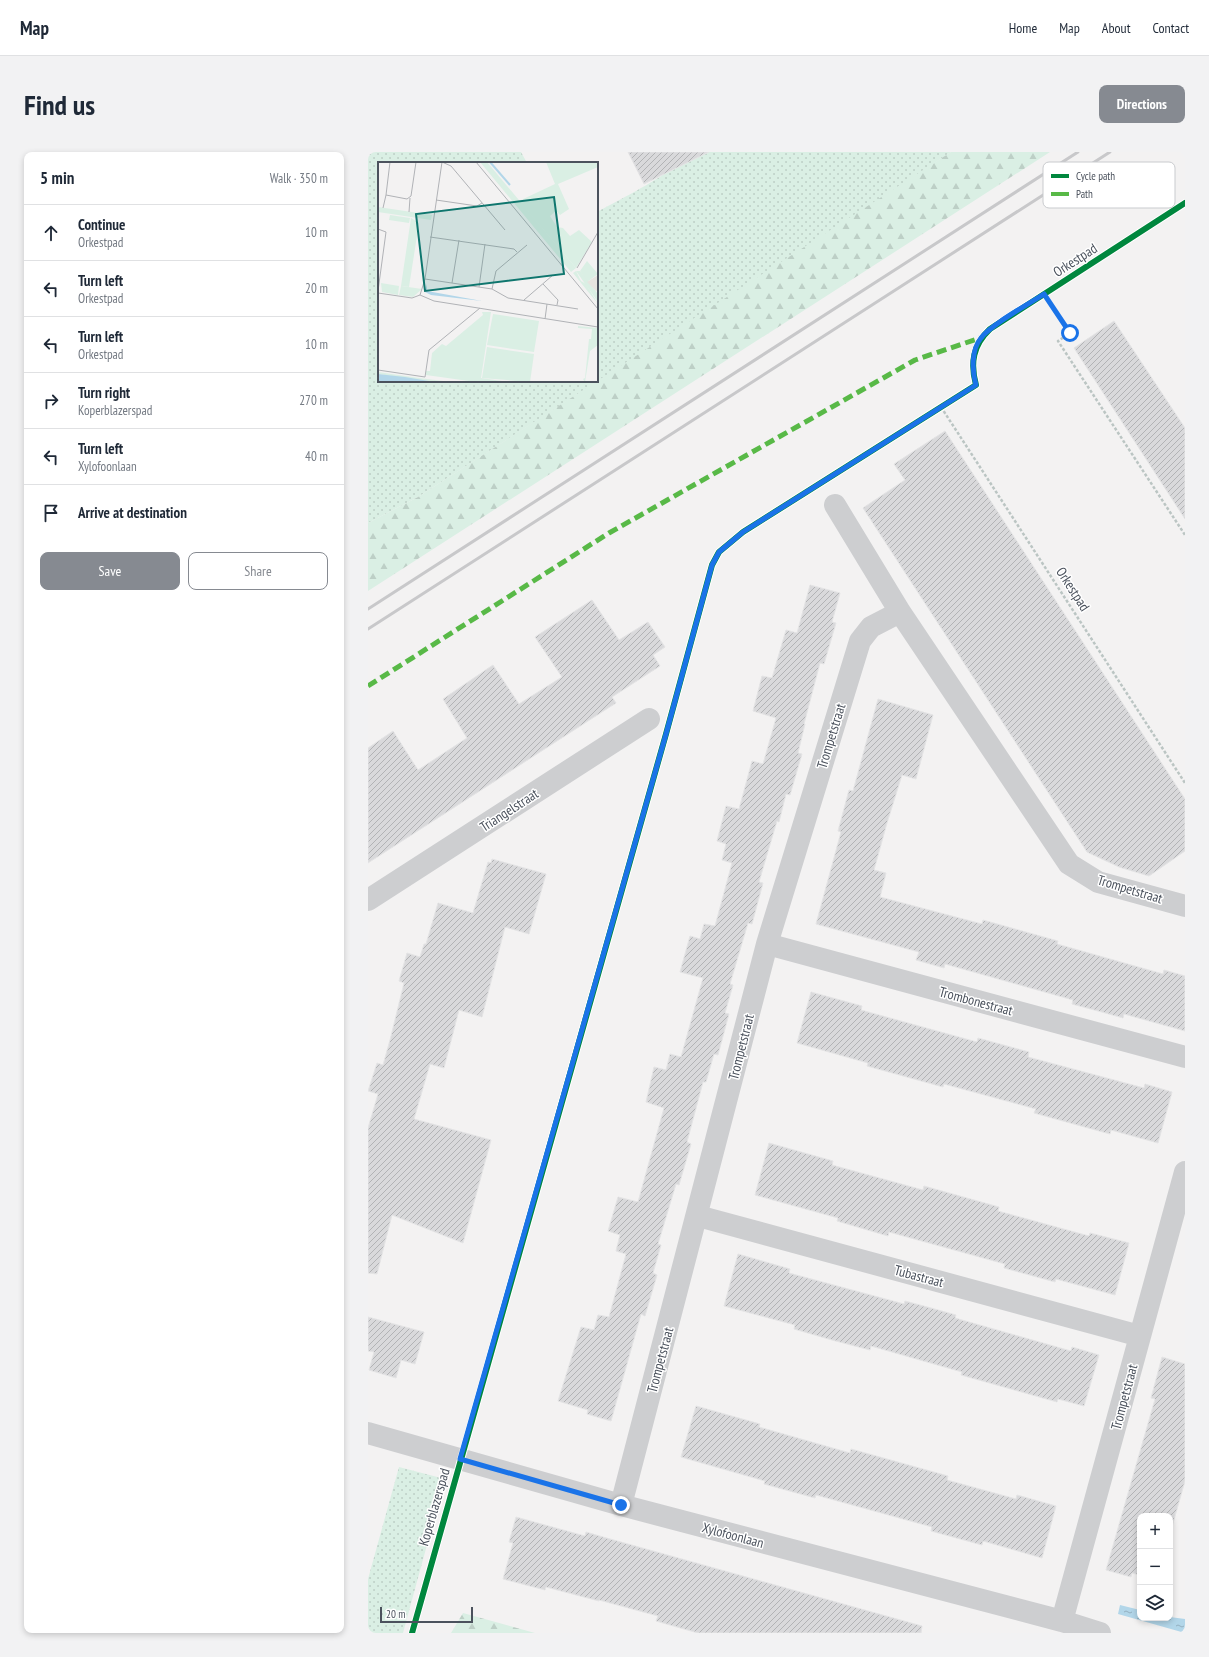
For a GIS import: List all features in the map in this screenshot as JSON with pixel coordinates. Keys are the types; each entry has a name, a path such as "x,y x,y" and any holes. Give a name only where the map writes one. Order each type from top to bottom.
{"street":[{"name":"Trompetstraat","path":"835,505 900,612 1069,864 1098,882 1185,906"},
{"name":"Trompetstraat","path":"621,1505 698,1216 767,944 860,641 871,627 900,612"},
{"name":"Triangelstraat","path":"368,900 649,719"},
{"name":"Trombonestraat","path":"767,944 1185,1057"},
{"name":"Trompetstraat","path":"1062,1621 1185,1172"},
{"name":"Tubastraat","path":"698,1216 1140,1336"},
{"name":"Xylofoonlaan","path":"368,1433 621,1505 1062,1621 1100,1633"}],"path":[{"path":"934,412 944,406"}],"green space":[{"path":"368,152 521,152 526,162 378,162 378,382 596,382 418,497 368,523"},
{"path":"689,152 951,152 598,381 598,211 661,176 674,167"},
{"path":"951,152 1050,152 368,591 368,523 418,497 596,382 598,382 598,380"},
{"path":"399,1467 445,1479 403,1633 368,1633 368,1579"},
{"path":"463,1613 535,1633 451,1633"}],"water":[{"path":"1120,1605 1137,1609 1137,1619 1118,1614"},
{"path":"1173,1617 1185,1619 1185,1633 1143,1621 1173,1621"}],"building":[{"path":"628,152 709,152 644,184"},
{"path":"1114,321 1185,428 1185,519 1074,348"},
{"path":"945,431 1185,799 1185,851 1149,876 1119,867 1087,852 863,508 905,480 894,464"},
{"path":"810,585 840,593 832,622 836,623 824,664 820,663 798,753 802,754 790,795 786,794 779,822 777,821 759,882 763,883 752,924 748,923 730,984 733,985 725,1013 729,1014 718,1055 714,1054 706,1082 703,1082 687,1142 691,1144 679,1185 676,1184 658,1244 661,1245 653,1273 657,1275 645,1316 641,1314 611,1421 587,1414 588,1410 558,1401 581,1327 594,1330 598,1315 609,1317 626,1254 616,1251 620,1235 608,1231 618,1197 638,1202 664,1108 646,1102 654,1067 666,1070 670,1054 681,1057 703,978 680,972 690,936 700,939 704,924 715,926 732,863 722,860 726,844 717,841 726,806 739,809 752,761 763,764 776,718 753,711 762,676 772,678 786,630 797,633"},
{"path":"592,600 619,640 648,622 665,647 653,655 660,666 612,697 616,703 368,863 368,748 393,731 418,770 467,738 443,699 493,665 519,704 562,677 535,637"},
{"path":"878,699 933,715 916,779 902,775 887,823 874,870 886,873 880,897 982,924 983,920 1058,941 1057,944 1163,974 1164,970 1185,976 1185,1031 1124,1014 1123,1018 1072,1004 1073,1000 945,964 944,968 916,960 919,952 816,924 841,832 838,831 849,790 853,791"},
{"path":"492,859 546,874 529,934 505,927 482,1017 459,1010 444,1068 430,1064 414,1119 491,1140 463,1243 392,1215 377,1274 368,1273 368,1128 378,1094 368,1091 377,1063 383,1065 404,983 399,981 407,953 420,957 424,944 426,944 438,903 473,913 488,862 491,863"},
{"path":"811,992 862,1006 861,1010 977,1042 978,1038 1029,1052 1028,1057 1144,1088 1145,1084 1172,1092 1158,1143 1111,1130 1110,1134 1034,1113 1036,1109 944,1084 943,1087 867,1066 868,1063 797,1043"},
{"path":"769,1143 833,1161 832,1165 923,1190 924,1186 999,1207 998,1211 1089,1236 1090,1233 1129,1243 1115,1295 1056,1279 1055,1282 1004,1268 1005,1264 889,1232 888,1236 837,1221 838,1218 755,1195"},
{"path":"738,1254 790,1269 789,1273 904,1304 905,1301 931,1308 956,1315 955,1318 1071,1351 1072,1347 1099,1355 1084,1406 1058,1399 1057,1402 961,1375 962,1372 871,1346 870,1350 832,1340 794,1329 795,1325 724,1306"},
{"path":"368,1317 424,1332 415,1364 401,1360 396,1378 369,1370 374,1352 368,1351"},
{"path":"1162,1357 1185,1364 1185,1481 1173,1523 1173,1513 1137,1513 1137,1574 1132,1573 1131,1577 1106,1570 1155,1399 1151,1398"},
{"path":"696,1406 760,1424 759,1427 850,1453 851,1449 948,1476 947,1480 1016,1499 1017,1495 1056,1506 1042,1558 983,1541 982,1545 931,1531 932,1527 816,1495 815,1498 764,1484 765,1481 681,1457"},
{"path":"516,1517 585,1536 586,1532 922,1626 921,1633 698,1633 656,1621 658,1616 546,1587 545,1590 503,1579 513,1543 509,1542"}],"railway":[{"path":"1062,162 1078,152"},
{"path":"1094,162 1110,152"},
{"path":"368,609 1043,175"},
{"path":"368,629 1043,195"}],"marked path":[{"path":"368,686 609,533 915,360 980,338"}],"cycle path":[{"name":"Orkestpad","path":"412,1633 666,734 712,565 719,552 743,532 976,385 973,369 974,355 980,341 990,329 1185,203"}],"route":[{"path":"621,1505 460,1459 666,734 712,565 719,552 727,543 743,532 976,385 972,371 980,338 990,329 1044,294 1070,333"}]}
